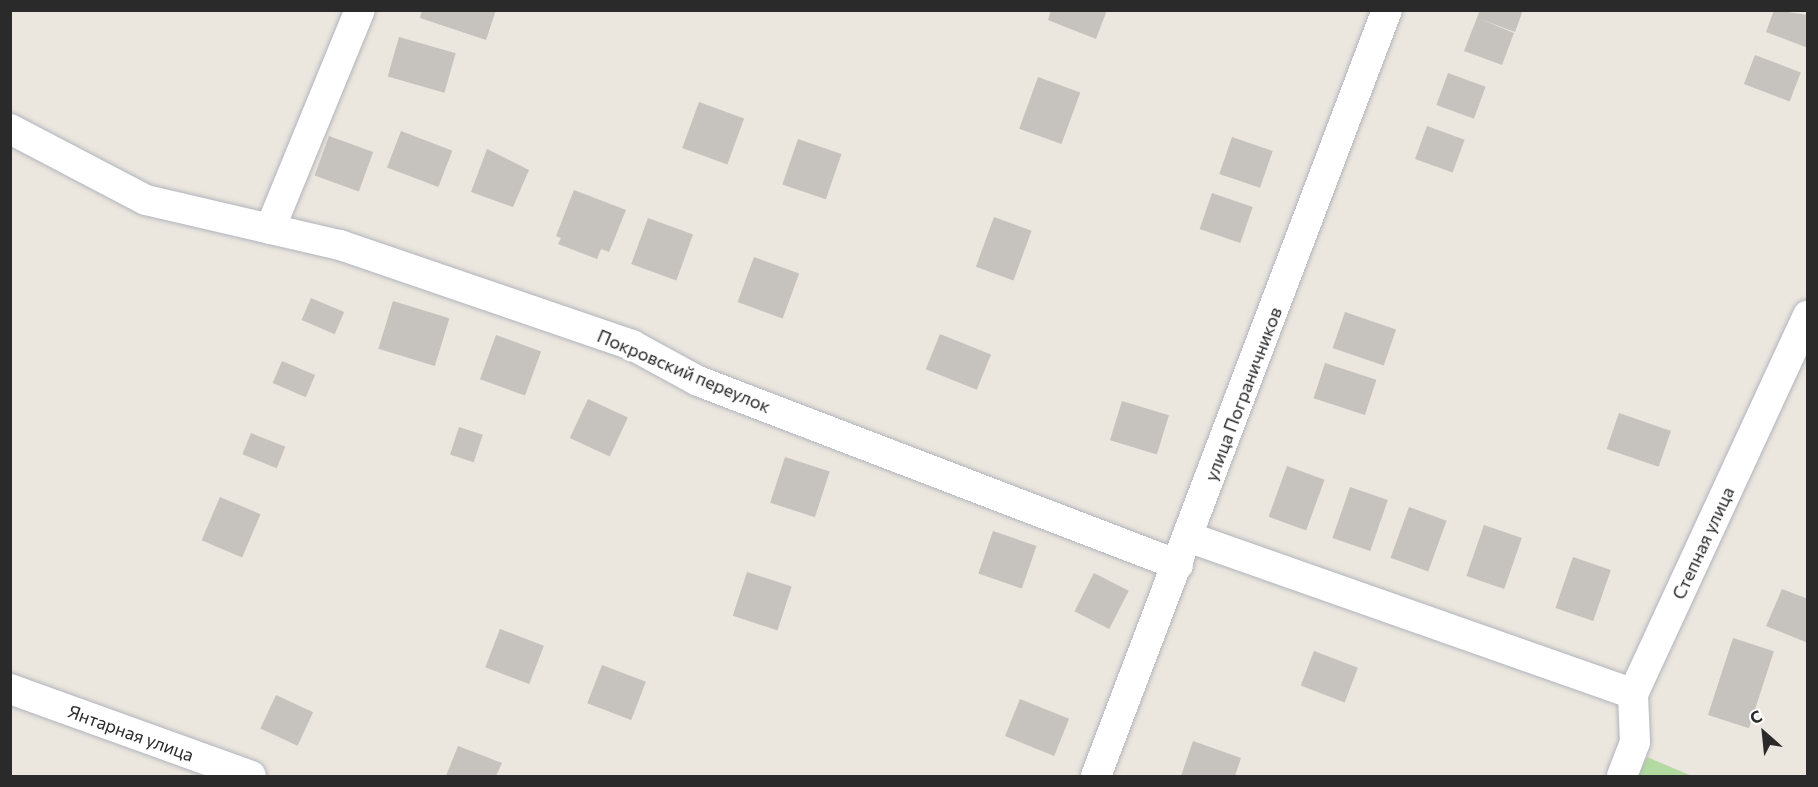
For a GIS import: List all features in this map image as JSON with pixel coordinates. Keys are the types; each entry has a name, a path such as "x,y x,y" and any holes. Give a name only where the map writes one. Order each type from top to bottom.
{"street":[{"path":"270,229 360,10"},
{"name":"улица Пограничников","path":"1096,777 1387,10"},
{"name":"Покровский переулок","path":"10,129 146,200 340,245 632,345 698,381 1178,565"},
{"name":"Степная улица","path":"1622,777 1635,742 1633,694 1808,315"},
{"path":"1188,537 1633,694"},
{"name":"Янтарная улица","path":"10,689 251,777"}],"green space":[{"path":"1647,757 1692,776 1638,776"}],"building":[{"path":"422,10 496,10 486,40 420,18"},
{"path":"1051,10 1107,10 1096,39 1048,20"},
{"path":"1480,10 1523,10 1515,32 1480,19 1514,33 1502,65 1464,51"},
{"path":"1774,10 1808,15 1808,48 1766,32"},
{"path":"399,37 456,53 444,93 388,76"},
{"path":"1755,55 1801,73 1790,102 1744,84"},
{"path":"1448,73 1486,87 1474,119 1436,105"},
{"path":"1038,77 1080,92 1061,144 1019,129"},
{"path":"699,102 744,118 727,164 682,148"},
{"path":"1427,126 1465,140 1453,173 1415,159"},
{"path":"401,131 452,151 438,187 387,167"},
{"path":"329,136 373,152 359,192 315,175"},
{"path":"1232,137 1273,151 1260,188 1219,174"},
{"path":"798,139 841,154 826,199 782,184"},
{"path":"487,149 529,170 513,207 471,192"},
{"path":"574,190 626,210 609,252 601,249 597,259 558,244 561,238 556,236"},
{"path":"1212,193 1253,207 1240,243 1200,229"},
{"path":"994,217 1032,231 1013,280 976,267"},
{"path":"648,218 693,234 676,280 631,264"},
{"path":"754,257 799,273 783,319 738,302"},
{"path":"311,298 344,312 335,334 302,320"},
{"path":"393,301 449,318 435,366 378,349"},
{"path":"1345,312 1396,330 1384,366 1333,348"},
{"path":"940,334 991,355 977,390 926,369"},
{"path":"496,335 541,351 525,396 480,379"},
{"path":"282,361 315,375 306,397 273,383"},
{"path":"1325,363 1376,380 1365,415 1314,398"},
{"path":"588,399 628,418 610,457 570,438"},
{"path":"1122,401 1169,415 1157,455 1110,440"},
{"path":"1619,413 1671,431 1659,467 1607,449"},
{"path":"459,427 483,435 474,462 450,455"},
{"path":"251,433 285,447 277,468 242,454"},
{"path":"785,457 830,472 815,517 770,503"},
{"path":"1287,466 1325,480 1306,530 1269,517"},
{"path":"1350,487 1388,500 1370,551 1332,538"},
{"path":"220,497 261,514 242,557 202,540"},
{"path":"1409,507 1447,521 1428,571 1391,558"},
{"path":"1484,525 1522,538 1504,589 1466,576"},
{"path":"993,531 1036,546 1022,589 978,574"},
{"path":"1573,557 1611,570 1593,621 1555,608"},
{"path":"747,572 792,587 777,630 733,616"},
{"path":"1094,573 1129,591 1109,629 1074,611"},
{"path":"1782,589 1808,599 1808,643 1766,626"},
{"path":"500,629 544,646 529,684 485,667"},
{"path":"1733,638 1774,651 1749,728 1708,715"},
{"path":"1314,651 1358,668 1345,702 1301,686"},
{"path":"602,665 646,682 631,720 587,703"},
{"path":"276,695 313,712 298,746 260,729"},
{"path":"1020,699 1069,719 1054,756 1005,736"},
{"path":"1193,741 1241,758 1235,776 1181,776"},
{"path":"458,746 502,763 496,776 446,776"}]}
